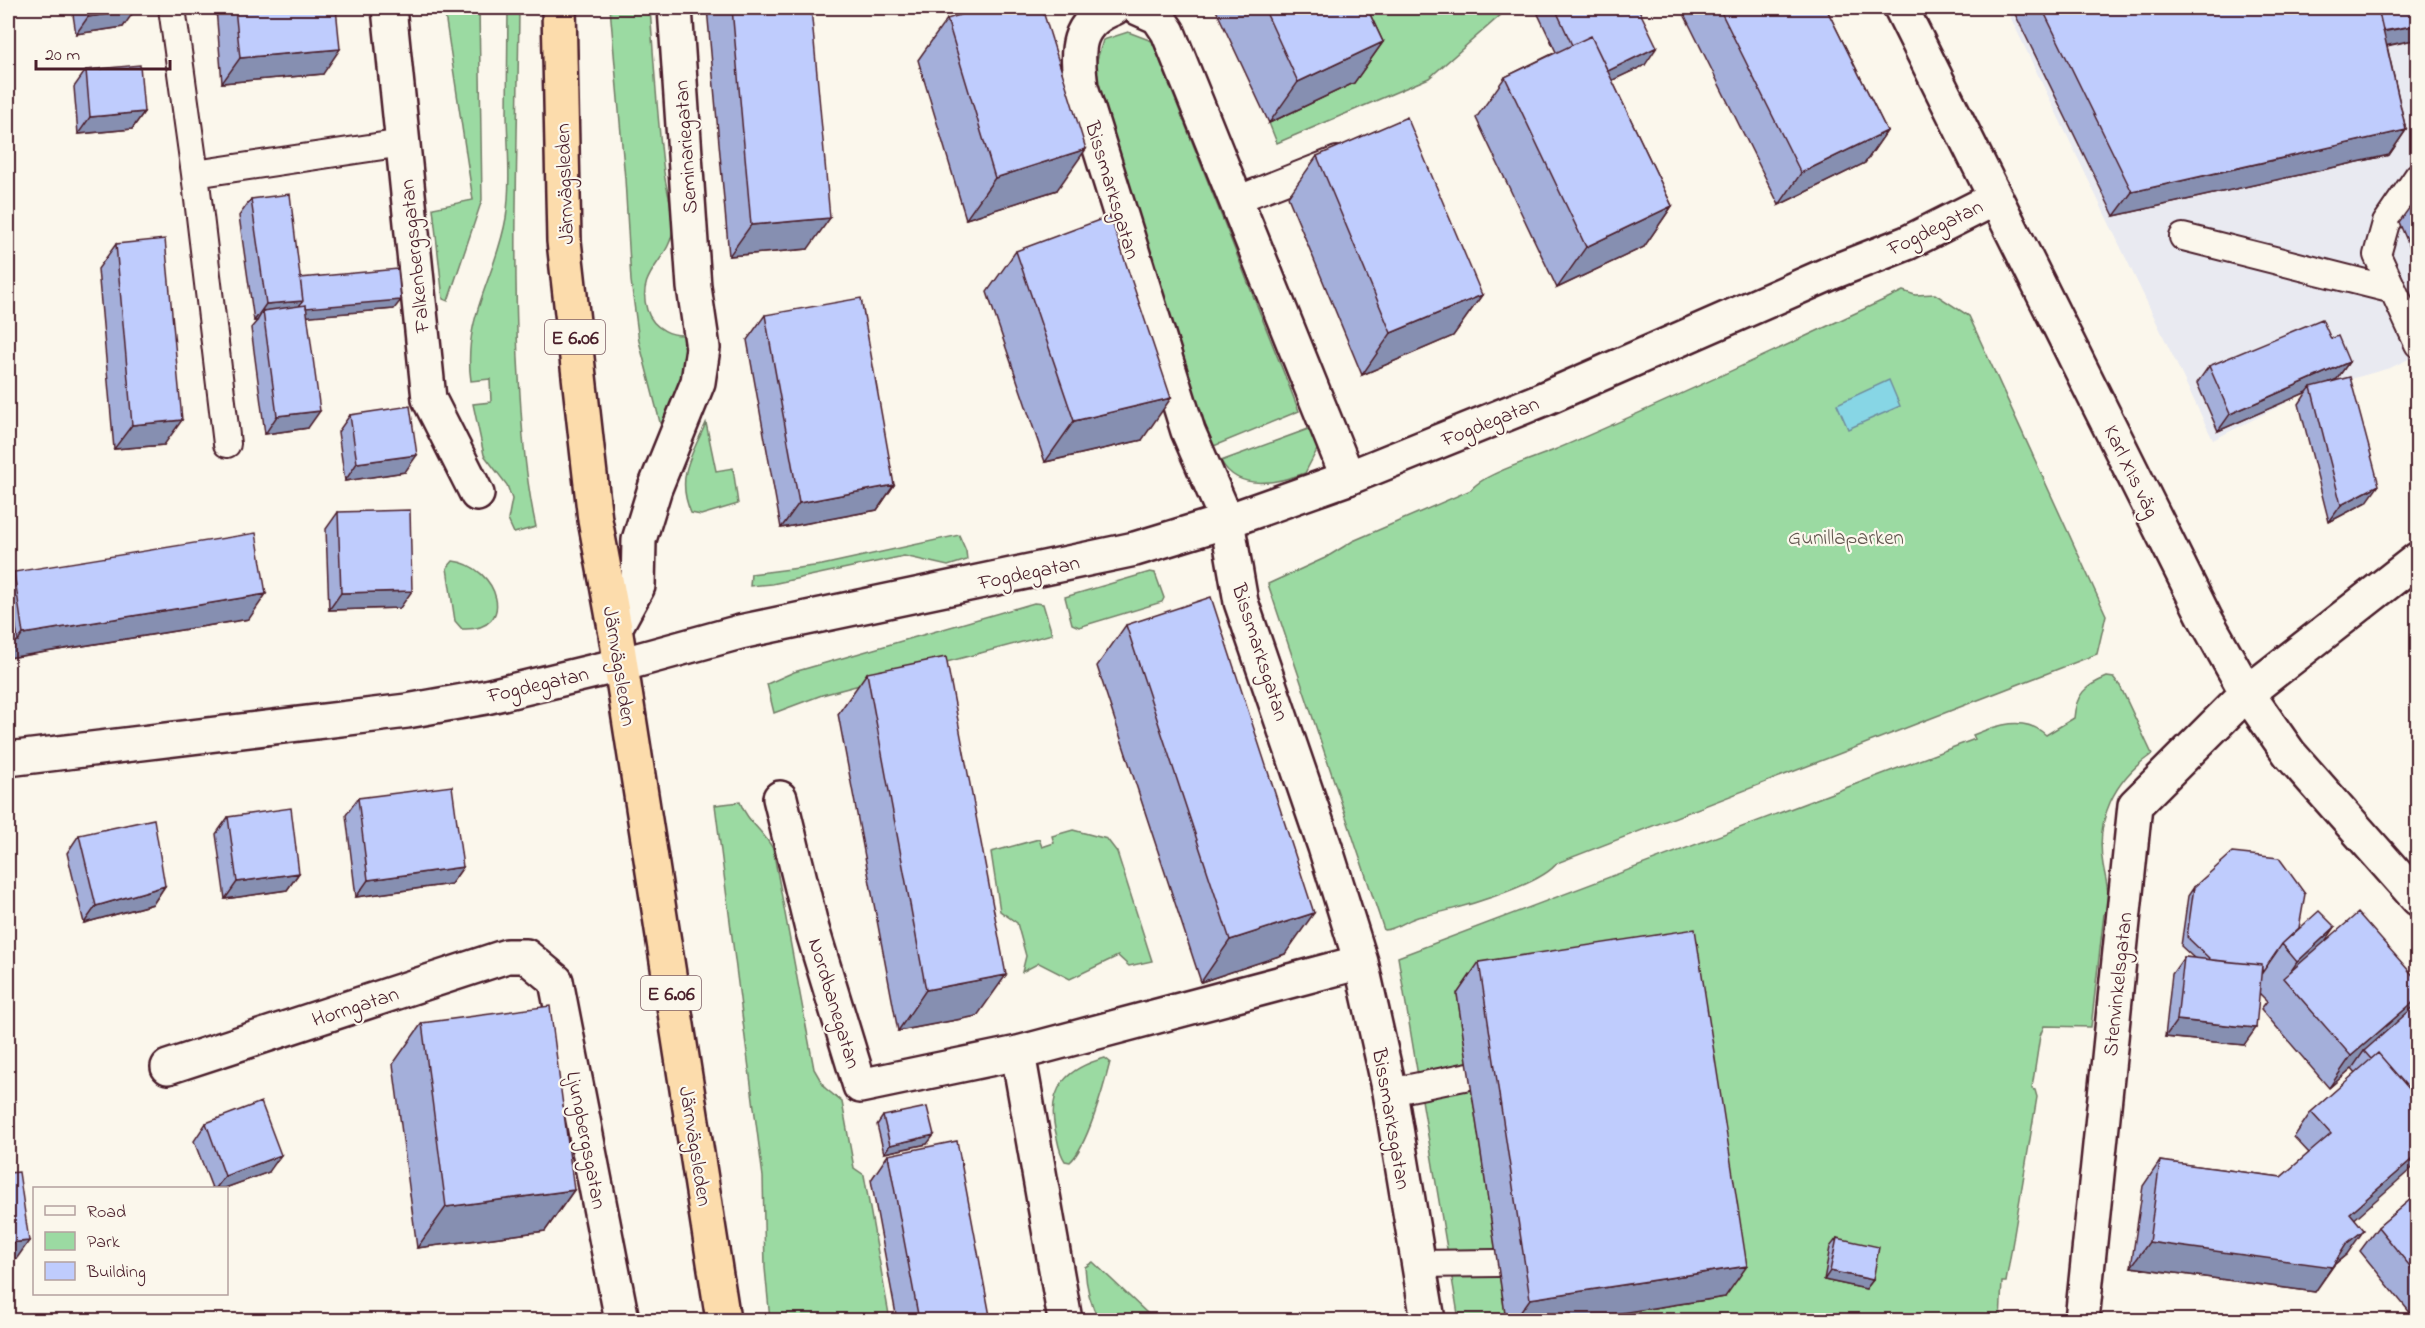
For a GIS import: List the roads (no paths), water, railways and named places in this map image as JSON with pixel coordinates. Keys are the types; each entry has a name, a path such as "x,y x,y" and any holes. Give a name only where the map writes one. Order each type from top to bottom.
{"highway":[{"name":"Järnvägsleden","path":"559,8 564,241 595,520 615,628 723,1320"}],"street":[{"name":"Falkenbergsgatan","path":"389,8 429,399 477,494"},
{"name":"Seminariegatan","path":"615,628 638,586 639,540 655,488 698,382 703,348 694,286 675,8"},
{"name":"Bissmarksgatan","path":"1114,8 1102,12 1087,24 1080,44 1078,63 1081,87 1188,431 1227,521 1241,602 1325,847 1360,962 1390,1092 1428,1320"},
{"path":"1138,8 1158,17 1168,33 1348,478"},
{"name":"Karl XI:s väg","path":"1901,8 2205,618 2247,693 2289,753 2418,899"},
{"name":"Fogdegatan","path":"8,759 408,711 486,697 620,665 740,632 1135,549 1227,521 1348,478 1541,400 1833,272 1907,243 1996,198"},
{"name":"Stenvinkelsgatan","path":"2082,1320 2135,805 2247,693 2418,559"},
{"name":"Nordbanegatan","path":"780,798 812,929 860,1086 1018,1053 1360,962"},
{"name":"Horngatan","path":"168,1067 507,956 526,956 541,966"},
{"name":"Ljungbergsgatan","path":"541,966 556,981 622,1320"},
{"path":"1018,1053 1065,1320"}],"lane":[{"path":"172,8 195,174 227,444"},
{"path":"195,174 403,143"},
{"path":"1236,200 1357,152"},
{"path":"2418,176 2386,224 2377,255 2418,344"},
{"path":"2183,237 2393,290"},
{"path":"1390,1092 1469,1076"},
{"path":"1418,1264 1497,1263"}],"water":[{"path":"1889,380 1900,406 1848,429 1837,404"}],"park label":[{"name":"Gunillaparken","path":"1846,537"}]}
